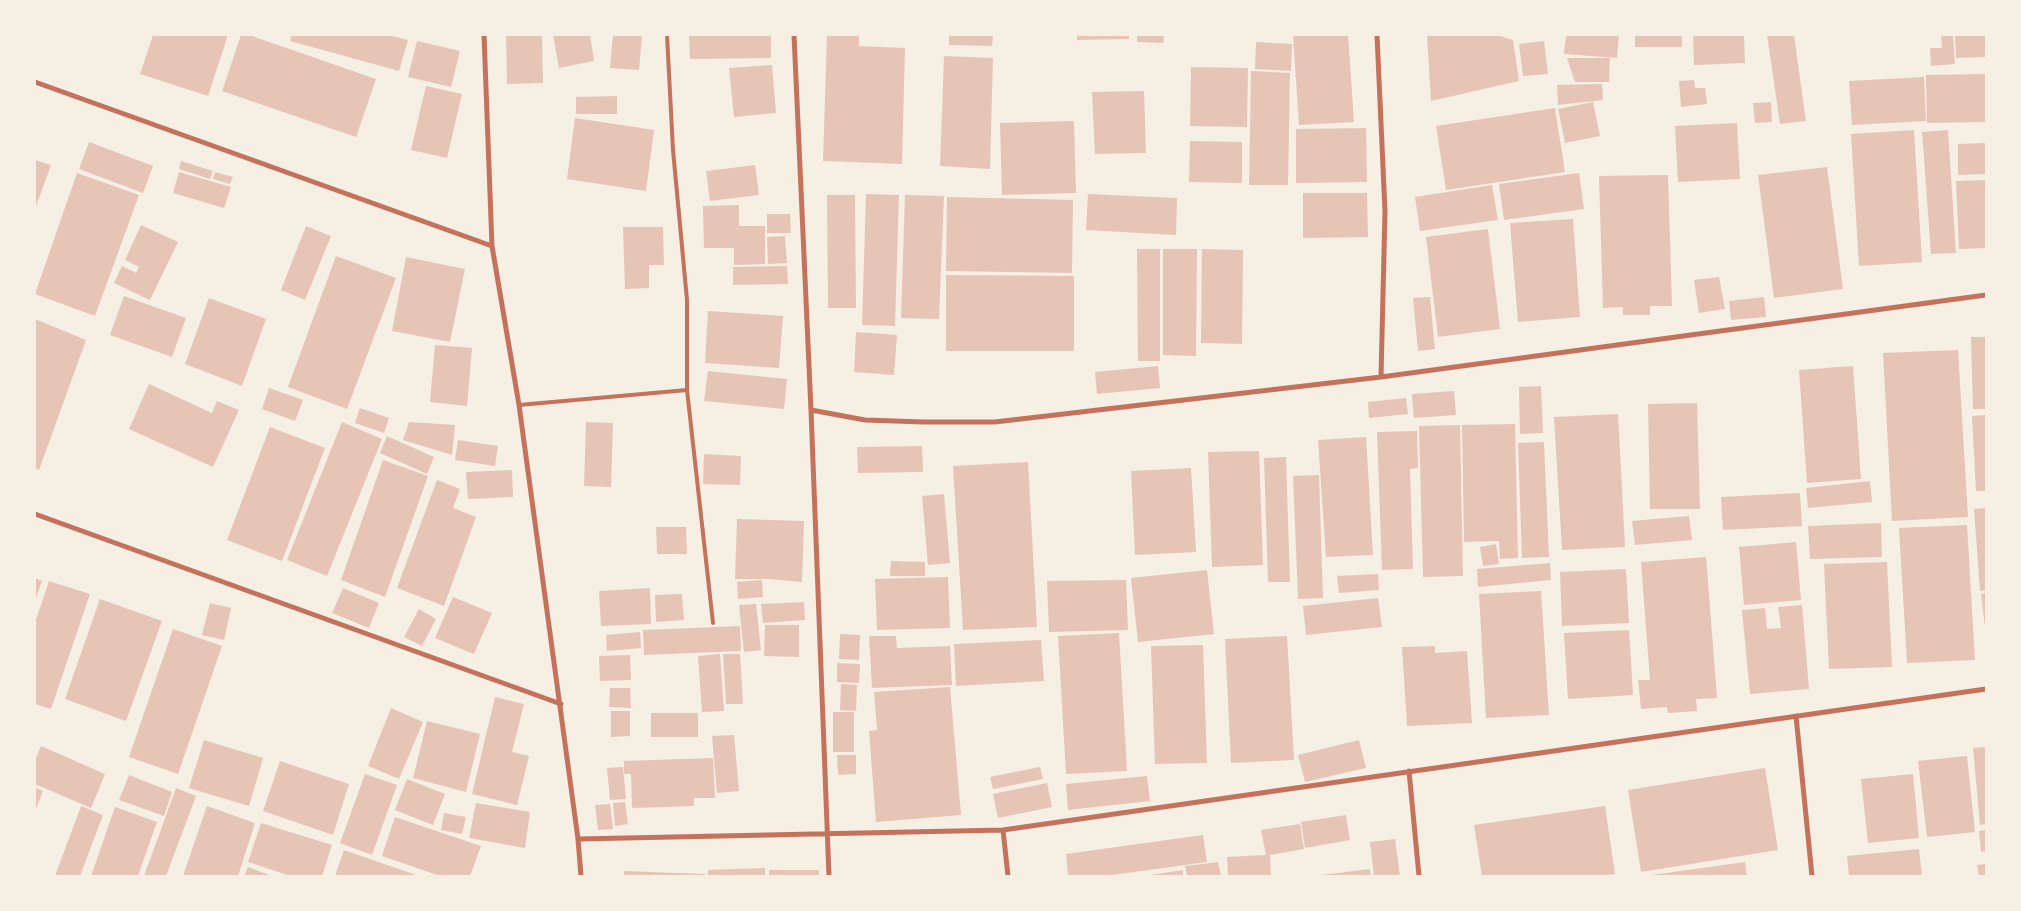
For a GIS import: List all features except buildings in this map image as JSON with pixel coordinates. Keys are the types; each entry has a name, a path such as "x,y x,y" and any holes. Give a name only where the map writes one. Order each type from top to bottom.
{"street":[{"path":"484,35 492,246 519,405 561,704 581,876"},
{"path":"794,35 812,410 829,876"},
{"path":"1377,35 1385,211 1381,377"},
{"path":"35,82 492,246"},
{"path":"812,410 865,420 995,422 1381,377 1986,295"},
{"path":"35,514 561,704"},
{"path":"578,839 1004,830 1986,689"},
{"path":"1796,716 1812,876"},
{"path":"1409,771 1419,876"},
{"path":"1004,830 1008,876"}],"lane":[{"path":"667,35 673,150 687,300 687,390 713,624"},
{"path":"519,405 687,390"}]}
